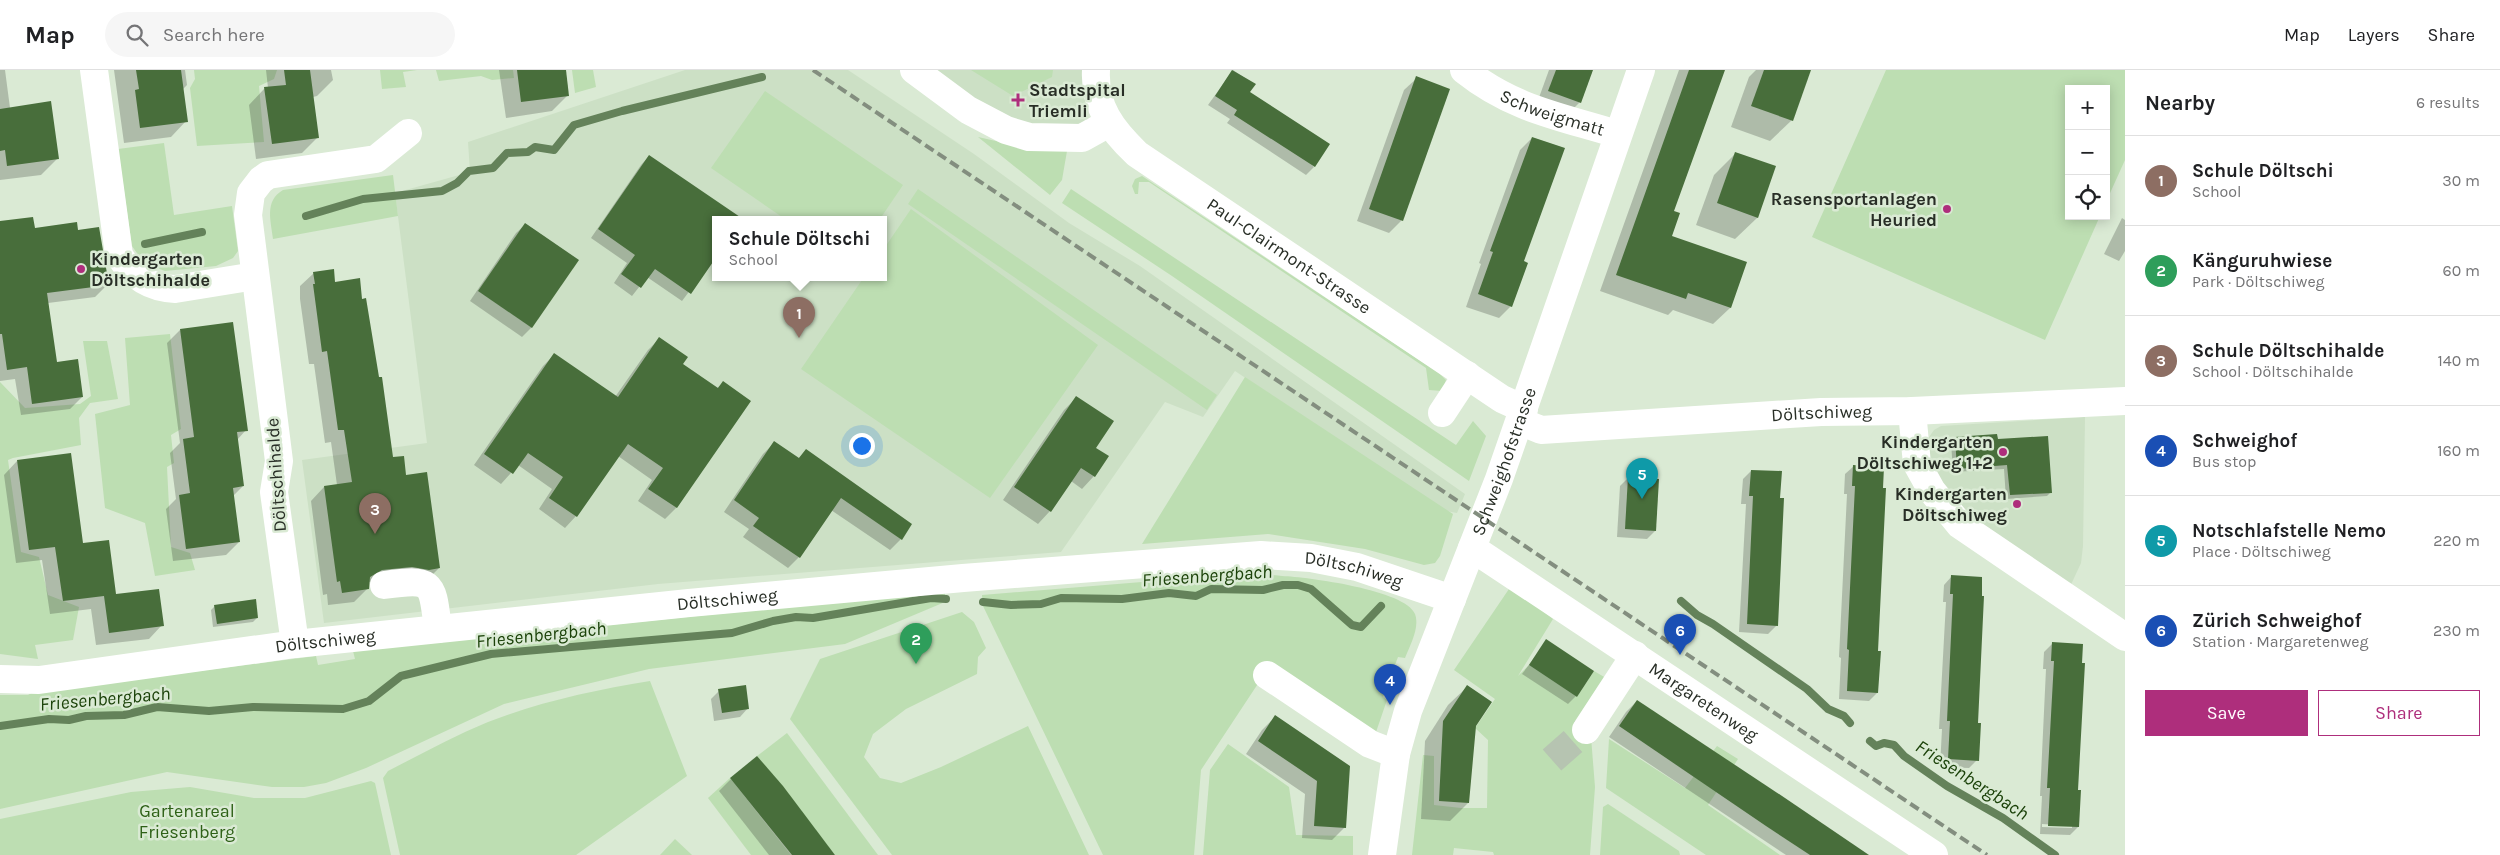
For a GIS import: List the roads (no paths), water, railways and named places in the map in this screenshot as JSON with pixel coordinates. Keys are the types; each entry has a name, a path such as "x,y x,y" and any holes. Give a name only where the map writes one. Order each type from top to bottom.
{"street":[{"path":"94,70 119,255 124,264 140,279 163,289 175,289 255,276"},
{"path":"914,70 968,110 1006,130 1030,137 1082,138 1109,124"},
{"name":"Paul-Clairmont-Strasse","path":"1096,70 1098,100 1109,124 1137,154 1155,168 1467,375 1522,415"},
{"name":"Schweigmatt","path":"1464,70 1509,100 1542,113 1618,134"},
{"name":"Schweighofstrasse","path":"1382,855 1396,754 1408,711 1522,415 1641,70"},
{"name":"Döltschihalde","path":"295,644 274,492 279,461 255,276 248,204 251,193 261,180 277,172 376,159 408,133"},
{"path":"1442,413 1467,375"},
{"name":"Döltschiweg","path":"1522,415 1541,430 1821,412 1912,411 2125,402"},
{"path":"1912,411 1918,464 1932,491 1960,526 2125,637"},
{"name":"Margaretenweg","path":"1472,548 1635,655 1900,846 1934,855"},
{"name":"Döltschiweg","path":"0,679 39,680 295,644 690,603 963,578 1261,556 1310,558 1357,567 1452,599"},
{"path":"384,585 418,581 425,584 432,593 438,629"},
{"path":"1586,730 1635,655"},
{"path":"1267,675 1370,744 1396,754"}],"waterway":[{"path":"306,216 363,199 442,191 457,183 469,171 493,168 507,153 528,152 535,147 554,150 574,125 622,111 762,77"},
{"path":"145,244 202,232"},
{"name":"Friesenbergbach","path":"983,602 1011,605 1041,604 1061,598 1122,599 1169,593 1196,596 1211,589 1263,590 1283,585 1298,585 1311,589 1352,625 1361,627 1381,606"},
{"name":"Friesenbergbach","path":"0,726 49,719 69,720 86,716 124,715 157,707 209,711 253,707 343,709 369,701 401,676 491,654 732,633 773,621 796,617 813,618 931,598 946,599"},
{"name":"Friesenbergbach","path":"1681,601 1697,615 1807,689 1828,709 1844,716 1850,723"},
{"name":"Friesenbergbach","path":"1870,741 1876,746 1884,743 1894,745 1904,756 1947,786 2003,818 2055,855"}],"tunnel":[{"path":"1552,760 1586,730"}],"railway":[{"path":"813,70 1987,855"}],"place":[{"name":"Stadtspital Triemli","path":"1018,100"},
{"name":"Rasensportanlagen Heuried","path":"1947,209"},
{"name":"Kindergarten Döltschihalde","path":"81,269"},
{"name":"Schule Döltschi","path":"799,338"},
{"name":"Kindergarten Döltschiweg 1+2","path":"2003,452"},
{"name":"Notschlafstelle Nemo","path":"1642,499"},
{"name":"Kindergarten Döltschiweg","path":"2017,504"},
{"name":"Schule Döltschihalde","path":"375,534"},
{"name":"Zürich Schweighof","path":"1680,655"},
{"name":"Känguruhwiese","path":"916,664"},
{"name":"Schweighof","path":"1390,705"}],"park label":[{"name":"Gartenareal Friesenberg","path":"187,821"}]}
